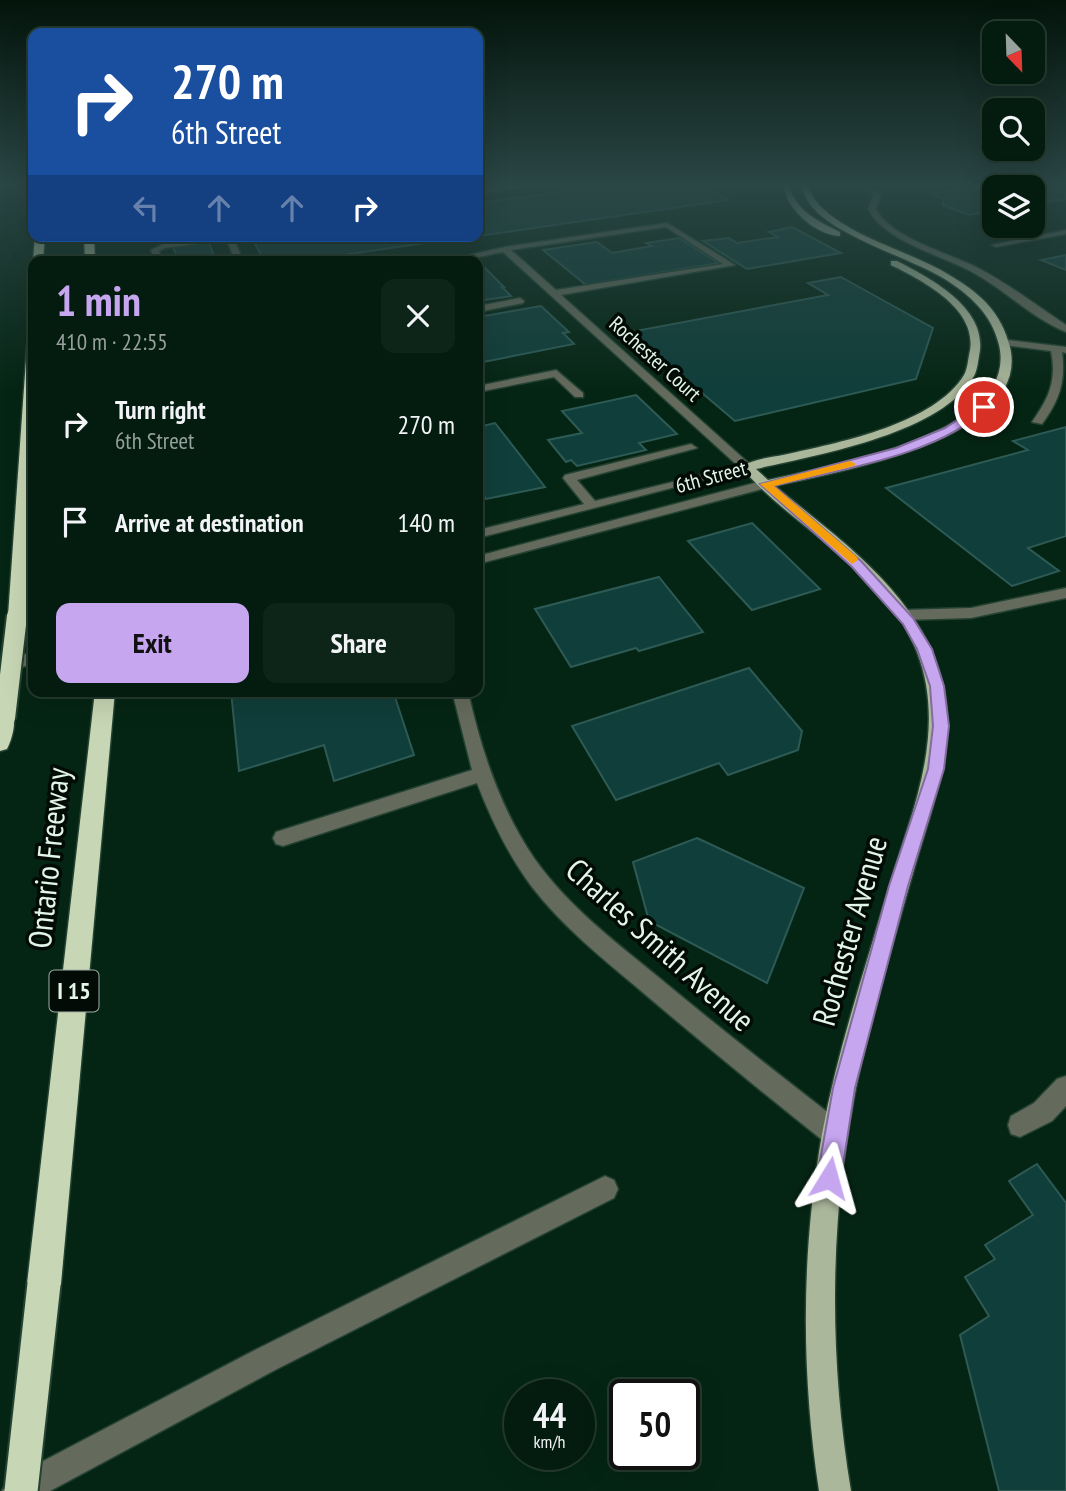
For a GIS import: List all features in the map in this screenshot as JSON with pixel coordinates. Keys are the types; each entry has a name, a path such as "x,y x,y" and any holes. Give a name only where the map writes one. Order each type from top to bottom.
{"highway":[{"path":"0,743 17,616 28,430"},
{"name":"Ontario Freeway","path":"19,1491 44,1284 104,697"}],"main road":[{"name":"6th Street","path":"747,467 882,432 918,419 939,407 958,391 974,366 974,334 970,324 947,296 874,253"},
{"path":"898,253 934,270 967,291 992,316 1007,343"},
{"name":"6th Street","path":"766,484 900,450 959,425 994,396 1006,373 1007,343"},
{"name":"Rochester Avenue","path":"747,467 857,564 903,615 925,649 937,686 941,726 936,769 898,886 844,1088 835,1134 823,1221 821,1302 828,1488"}],"street":[{"name":"Rochester Court","path":"509,253 747,467"},
{"path":"553,293 580,291 731,265 711,253"},
{"path":"938,253 984,275 1066,329"},
{"path":"483,308 520,302"},
{"path":"1007,343 1061,349 1063,380 1052,404 1038,422"},
{"path":"483,388 556,373 579,395"},
{"path":"593,506 569,478 691,448"},
{"name":"6th Street","path":"483,533 747,467"},
{"name":"6th Street","path":"483,559 766,484"},
{"path":"903,615 971,613 1066,593"},
{"path":"0,667 28,659"},
{"name":"Charles Smith Avenue","path":"462,697 481,774 492,803 528,866 593,936 715,1039 835,1134"},
{"path":"284,838 481,774"},
{"path":"1020,1125 1043,1112 1066,1088"},
{"path":"19,1491 267,1359 605,1189"}],"building":[{"path":"175,253 213,253 214,256 177,256"},
{"path":"260,253 360,253 336,256 261,256"},
{"path":"546,253 702,253 719,263 586,285"},
{"path":"721,253 841,253 747,269"},
{"path":"1066,255 1066,270 1041,260"},
{"path":"483,267 504,287 511,296 483,300"},
{"path":"841,277 933,328 916,379 735,421 630,332 828,295 808,283"},
{"path":"541,306 569,332 563,333 574,344 483,362 483,316"},
{"path":"636,395 677,434 639,443 646,450 577,466 571,460 566,462 548,440 582,433 562,411"},
{"path":"495,423 545,487 486,499 483,494 483,426"},
{"path":"1066,427 1066,536 1028,548 1059,571 1012,586 886,488 1028,450 1013,441"},
{"path":"752,523 820,589 752,610 688,541"},
{"path":"659,577 703,632 571,667 535,609"},
{"path":"749,668 802,731 798,750 728,775 719,763 616,800 572,726"},
{"path":"232,697 395,697 414,755 334,781 324,745 239,771"},
{"path":"697,838 804,888 767,983 649,921 633,862"},
{"path":"1037,1164 1066,1203 1066,1491 999,1491 960,1335 989,1316 965,1277 995,1259 985,1245 1033,1215 1009,1181"}],"slow traffic":[{"path":"850,464 766,484 852,560"}],"route":[{"path":"829,1178 844,1088 898,886 936,769 941,726 937,686 925,649 908,621 857,564 766,484 866,460 929,440 949,431 984,407"}]}
